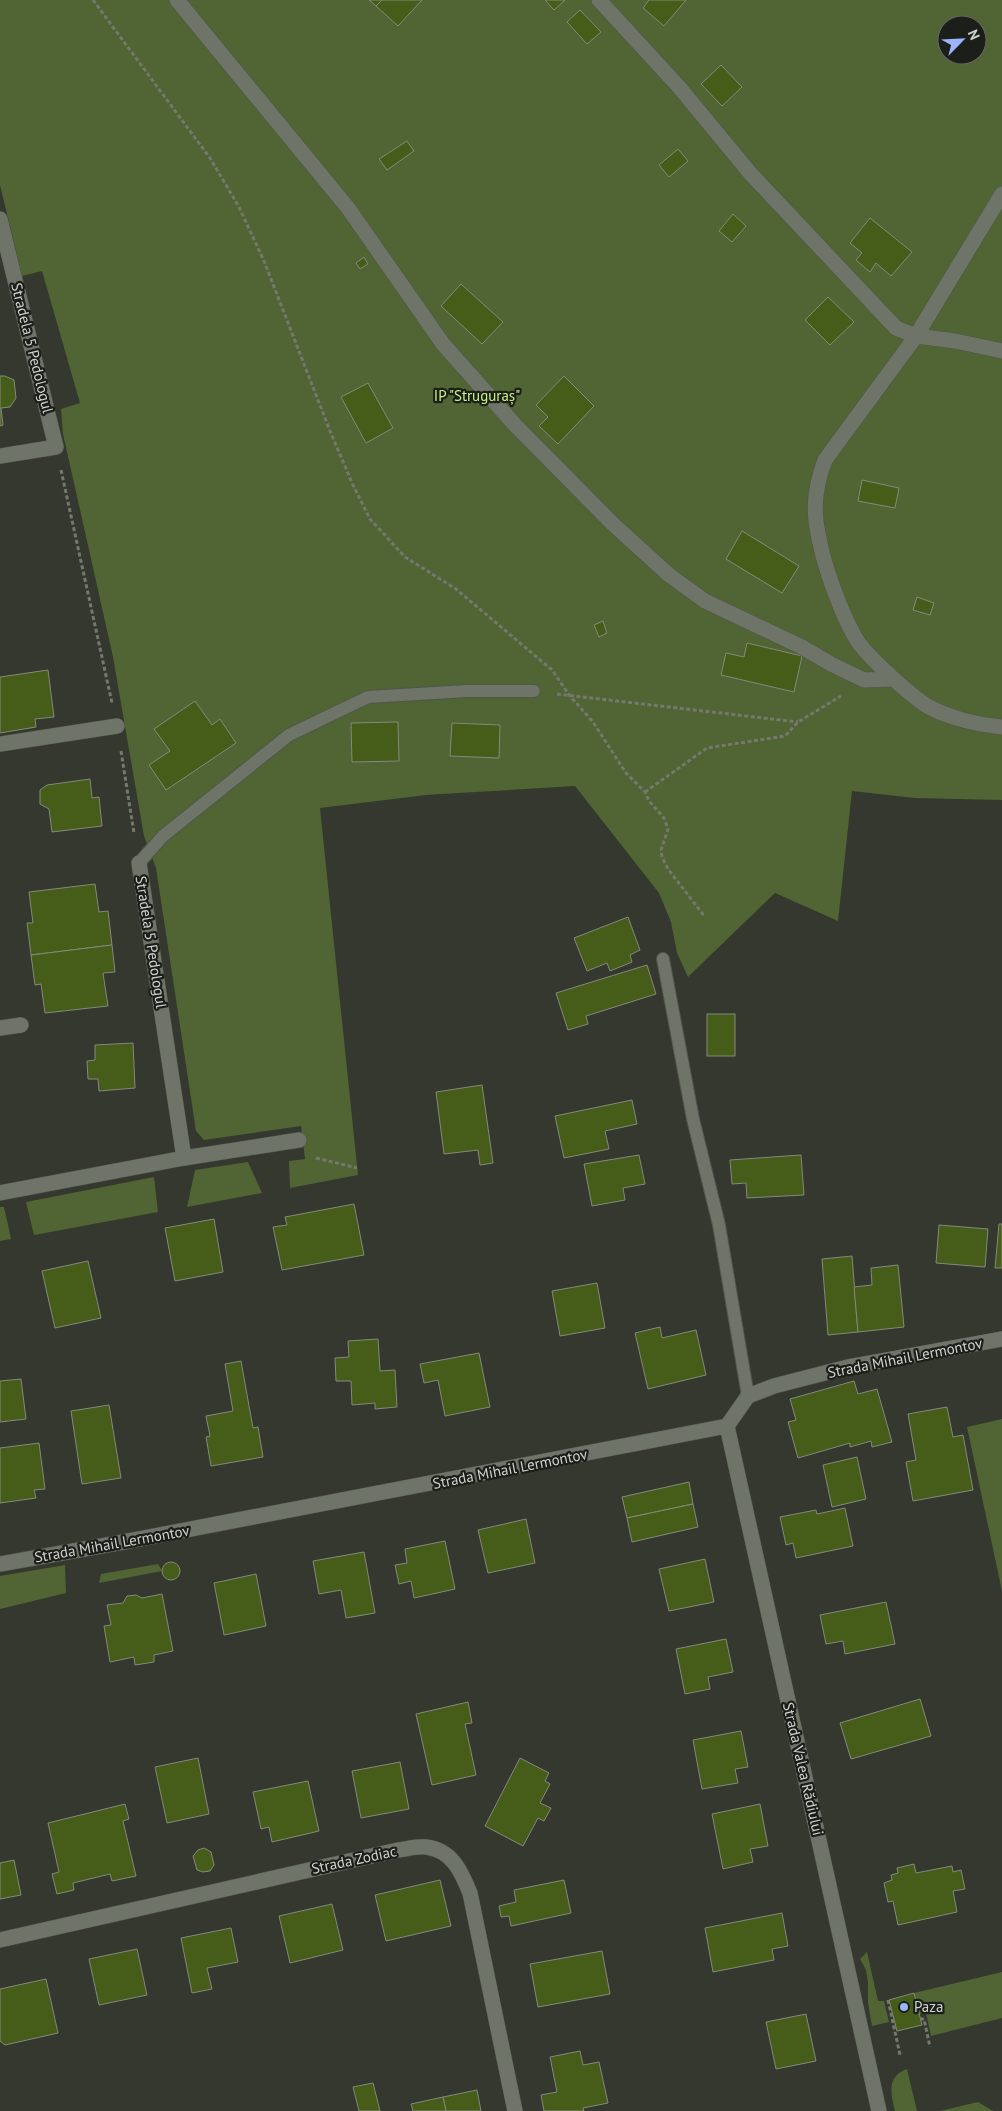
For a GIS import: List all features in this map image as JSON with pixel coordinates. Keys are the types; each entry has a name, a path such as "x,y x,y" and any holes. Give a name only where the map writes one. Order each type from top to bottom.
{"street":[{"path":"177,0 348,208 443,344 515,425 613,524 668,575 705,602 802,646 831,664 864,680 894,679"},
{"path":"599,0 678,87 750,173 896,328 916,336 955,341 1002,351"},
{"path":"1002,194 916,336 825,460 817,481 814,513 834,593 856,639 880,667 928,706 961,719 1002,727"},
{"name":"Stradela 5 Pedologul","path":"0,219 56,447"},
{"path":"0,456 56,447"},
{"path":"0,744 117,726"},
{"name":"Stradela 5 Pedologul","path":"139,863 184,1158"},
{"path":"0,1028 21,1025"},
{"path":"0,1193 184,1158 299,1140"},
{"name":"Strada Mihail Lermontov","path":"748,1396 774,1386 848,1367 1002,1339"},
{"path":"727,1426 748,1396"},
{"name":"Strada Mihail Lermontov","path":"0,1564 148,1538 727,1426"},
{"name":"Strada Valea Rădiului","path":"727,1426 879,2111"},
{"name":"Strada Zodiac","path":"0,1940 398,1850 425,1847 446,1854 460,1868 470,1893 515,2111"}],"lane":[{"path":"139,863 163,836 289,735 368,697 467,691 534,691"},
{"path":"663,959 693,1119 719,1225 748,1396"}],"path":[{"path":"93,0 210,158 240,207 264,261 338,449 370,519 406,557 456,590 552,670 570,696 593,722 626,773 645,792 649,802 664,818 668,829 661,850 662,857 668,869 705,917"},
{"name":"Stradela 5 Pedologul","path":"56,447 117,726 139,863"},
{"path":"645,792 707,748 784,736 798,722 825,708 864,680"},
{"path":"534,691 798,722"},
{"path":"299,1140 314,1157 357,1168"},
{"path":"888,2000 900,2056"},
{"path":"920,2019 924,2019 930,2047"}],"green space":[{"name":"IP \"Struguraș\"","path":"0,0 1002,0 1002,800 915,798 852,791 838,921 775,893 688,977 677,953 671,922 659,893 575,786 426,795 320,808 358,1175 290,1188 289,1161 305,1159 301,1126 204,1140 196,1131 156,868 144,836 113,657 63,434 61,409 80,403 42,271 22,276 0,185"},
{"path":"248,1162 262,1193 187,1207 195,1170"},
{"path":"154,1177 158,1212 34,1235 26,1202"},
{"path":"0,1207 4,1207 11,1239 0,1241"},
{"path":"1002,1419 1002,1591 967,1427"},
{"path":"158,1564 162,1571 99,1583 101,1574"},
{"path":"65,1565 66,1593 0,1609 0,1576"},
{"path":"867,1952 878,2001 884,2001 889,2022 872,2026 868,2003 866,1970 860,1959"},
{"path":"1002,1972 1002,2018 931,2036 926,2013 919,2014 914,1993"},
{"path":"907,2069 917,2111 895,2111 892,2092 893,2081 900,2072"},
{"path":"978,2102 993,2111 940,2111"}],"building":[{"path":"369,0 382,0 376,6"},
{"path":"382,0 422,0 398,26 376,6"},
{"path":"545,0 565,0 554,10"},
{"path":"649,0 686,0 664,26 643,8"},
{"path":"580,10 601,32 587,44 567,22"},
{"path":"721,65 742,87 722,106 701,84"},
{"path":"407,141 414,151 387,170 379,159"},
{"path":"678,149 688,161 669,177 659,165"},
{"path":"733,214 746,226 732,242 719,231"},
{"path":"870,218 912,252 891,276 876,263 870,272 856,260 862,253 850,243"},
{"path":"364,257 368,264 360,269 356,263"},
{"path":"461,284 503,322 482,344 441,306"},
{"path":"828,297 854,322 830,345 805,320"},
{"path":"0,376 14,380 16,398 10,407 1,408 3,425 0,426"},
{"path":"564,376 594,406 558,444 539,426 548,417 536,405"},
{"path":"368,383 393,428 366,443 341,397"},
{"path":"862,480 899,488 895,508 858,501"},
{"path":"742,531 799,566 782,593 726,559"},
{"path":"917,597 934,603 930,615 913,610"},
{"path":"603,621 607,633 599,637 594,625"},
{"path":"747,643 802,656 794,692 721,675 726,653 744,657"},
{"path":"48,670 54,717 35,719 36,727 0,733 0,677"},
{"path":"195,701 212,725 220,719 236,743 166,790 149,765 170,751 154,729"},
{"path":"398,722 399,761 352,762 351,723"},
{"path":"452,723 500,725 499,758 450,756"},
{"path":"90,779 92,798 99,797 102,826 52,832 49,809 40,804 40,790 47,785"},
{"path":"95,884 99,912 108,911 112,945 31,955 27,923 33,923 29,892"},
{"path":"628,917 640,950 630,955 632,962 610,971 607,963 587,971 574,938"},
{"path":"112,945 115,972 103,973 108,1006 45,1013 41,984 35,985 31,955"},
{"path":"647,965 656,994 586,1016 588,1024 568,1030 556,993"},
{"path":"707,1014 735,1014 735,1056 707,1056"},
{"path":"133,1043 135,1088 99,1091 98,1079 88,1079 87,1061 95,1060 95,1045"},
{"path":"482,1085 493,1163 480,1165 478,1150 444,1154 436,1092"},
{"path":"632,1100 637,1124 605,1131 609,1149 564,1158 555,1116"},
{"path":"639,1155 645,1184 623,1188 625,1200 592,1206 584,1164"},
{"path":"801,1155 804,1195 747,1198 746,1183 732,1184 730,1160"},
{"path":"354,1204 364,1255 282,1270 273,1227 287,1225 285,1217"},
{"path":"214,1219 223,1272 175,1281 165,1228"},
{"path":"999,1224 1002,1224 1002,1268 995,1268"},
{"path":"939,1225 988,1229 985,1267 936,1263"},
{"path":"852,1256 858,1332 828,1335 822,1259"},
{"path":"88,1261 101,1318 55,1328 42,1271"},
{"path":"898,1265 904,1327 858,1332 854,1287 872,1285 871,1268"},
{"path":"597,1283 605,1328 560,1336 552,1291"},
{"path":"660,1327 662,1338 696,1330 706,1375 648,1389 635,1333"},
{"path":"378,1339 380,1371 395,1370 397,1407 375,1409 375,1403 352,1405 351,1381 336,1381 335,1358 349,1357 348,1341"},
{"path":"479,1353 490,1407 445,1416 438,1380 424,1383 420,1364"},
{"path":"241,1361 253,1428 258,1427 263,1457 211,1466 206,1437 210,1436 206,1416 233,1411 225,1364"},
{"path":"21,1379 26,1419 0,1422 0,1381"},
{"path":"854,1381 858,1394 877,1389 892,1442 872,1447 871,1441 850,1447 850,1443 798,1458 788,1422 796,1420 790,1399"},
{"path":"109,1405 121,1478 82,1484 71,1411"},
{"path":"947,1407 953,1437 963,1435 973,1490 913,1501 906,1462 916,1460 908,1414"},
{"path":"39,1443 45,1489 34,1490 36,1498 0,1503 0,1448"},
{"path":"857,1457 866,1499 832,1507 823,1465"},
{"path":"689,1482 693,1504 627,1518 622,1497"},
{"path":"693,1504 698,1527 632,1542 627,1518"},
{"path":"845,1508 853,1546 796,1558 793,1543 786,1545 780,1517 816,1510 817,1514"},
{"path":"526,1519 535,1563 488,1573 478,1530"},
{"path":"445,1541 455,1589 414,1598 411,1581 399,1584 395,1565 407,1563 405,1549"},
{"path":"364,1552 375,1613 346,1618 341,1590 319,1594 313,1561"},
{"path":"705,1559 714,1602 669,1611 659,1569"},
{"path":"171,1562 177,1565 180,1571 177,1577 171,1580 165,1577 162,1571 165,1565"},
{"path":"256,1574 266,1626 224,1635 214,1583"},
{"path":"162,1594 173,1651 154,1655 154,1662 135,1665 134,1657 110,1662 104,1626 111,1625 107,1605 123,1603 127,1596 136,1595 142,1598"},
{"path":"886,1602 895,1644 845,1654 843,1641 826,1644 820,1615"},
{"path":"726,1639 733,1672 708,1677 710,1689 685,1694 676,1649"},
{"path":"920,1699 931,1736 851,1759 840,1723"},
{"path":"468,1702 472,1723 465,1724 476,1775 432,1785 416,1714"},
{"path":"741,1731 748,1767 735,1769 738,1783 702,1789 693,1740"},
{"path":"198,1758 209,1814 167,1823 155,1767"},
{"path":"520,1758 549,1773 545,1781 550,1784 540,1803 551,1808 544,1821 538,1818 523,1846 485,1826"},
{"path":"400,1762 409,1809 361,1818 352,1771"},
{"path":"308,1781 319,1831 272,1842 269,1827 261,1829 253,1792"},
{"path":"125,1804 129,1819 123,1821 136,1876 112,1881 110,1874 73,1883 74,1890 57,1894 52,1874 59,1872 48,1823"},
{"path":"760,1804 768,1846 750,1849 753,1862 723,1869 712,1814"},
{"path":"204,1848 211,1852 214,1865 210,1871 203,1872 197,1870 193,1856 198,1850"},
{"path":"14,1860 21,1895 0,1899 0,1863"},
{"path":"914,1864 916,1873 952,1866 953,1872 961,1870 965,1889 953,1891 957,1912 898,1925 893,1901 888,1902 884,1883 892,1880 891,1875 898,1873 897,1868"},
{"path":"440,1880 451,1926 386,1941 375,1895"},
{"path":"564,1880 571,1913 511,1926 509,1916 501,1917 499,1906 516,1902 514,1890"},
{"path":"332,1904 343,1950 290,1963 279,1916"},
{"path":"782,1913 788,1946 772,1949 774,1960 713,1972 705,1928"},
{"path":"231,1928 238,1962 207,1968 212,1989 192,1993 181,1938"},
{"path":"137,1949 147,1995 99,2005 89,1959"},
{"path":"602,1951 610,1994 538,2007 530,1964"},
{"path":"46,1979 58,2033 5,2045 0,2041 0,1989"},
{"name":"Paza","path":"914,1993 922,2025 897,2031 889,2000"},
{"path":"806,2014 816,2061 776,2069 766,2022"},
{"path":"580,2051 583,2065 599,2062 608,2103 583,2108 584,2111 544,2111 541,2095 557,2092 550,2057"},
{"path":"373,2083 380,2111 359,2111 353,2087"},
{"path":"477,2090 481,2111 446,2111 443,2097"},
{"path":"443,2097 446,2111 413,2111 411,2104"}],"place":[{"name":"Paza","path":"904,2007"}]}
